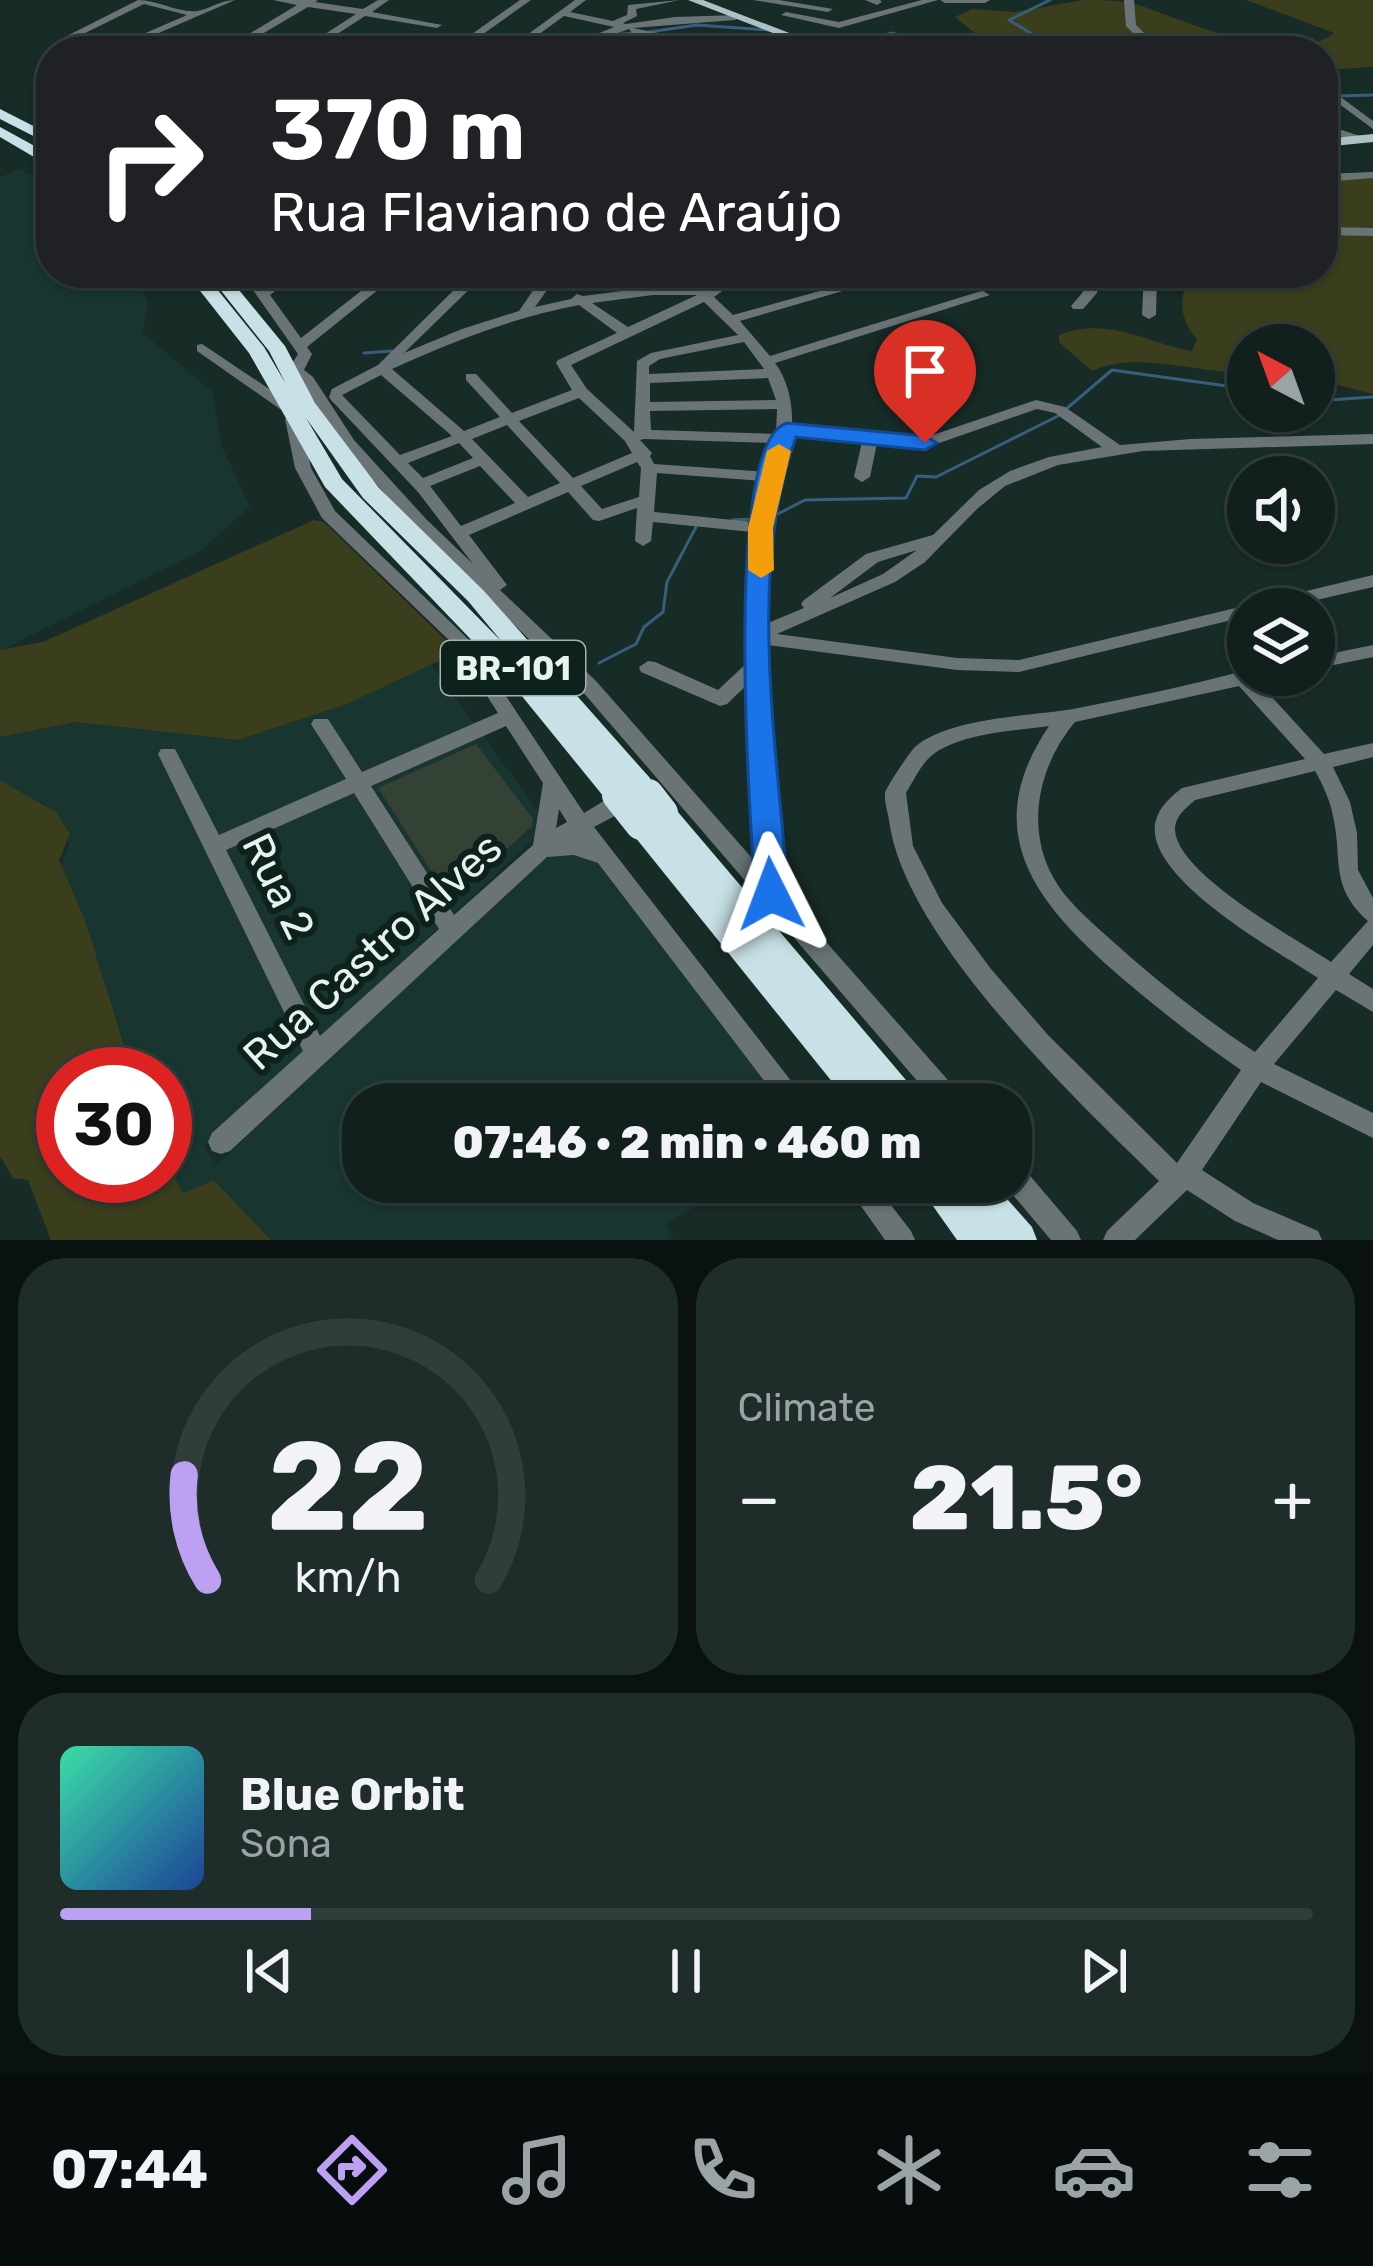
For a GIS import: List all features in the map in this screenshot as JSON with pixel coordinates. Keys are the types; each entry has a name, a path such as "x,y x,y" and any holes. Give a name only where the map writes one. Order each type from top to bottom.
{"highway":[{"path":"0,121 36,132"},
{"path":"0,121 36,133"},
{"path":"0,121 36,148"},
{"name":"BR-101","path":"207,288 257,351 289,412 357,510 513,668 886,1083"},
{"name":"BR-101","path":"229,288 297,365 306,404 371,493 476,596 853,1083"},
{"path":"950,1203 980,1240"},
{"path":"988,1203 1019,1240"}],"main road":[{"path":"693,0 786,36"}],"street":[{"path":"145,36 230,0"},
{"path":"278,0 437,25"},
{"path":"328,36 384,0"},
{"path":"474,36 526,0"},
{"path":"531,36 581,0"},
{"path":"616,23 632,16 632,8 676,0"},
{"path":"756,0 830,4"},
{"path":"786,15 817,23 864,21 933,0"},
{"path":"945,0 985,0"},
{"path":"1129,0 1131,26 1141,36"},
{"path":"72,36 144,1 196,15"},
{"path":"253,36 309,2"},
{"path":"805,36 830,4"},
{"path":"562,13 658,36"},
{"path":"593,36 676,18 735,17"},
{"path":"1338,99 1373,126"},
{"path":"1338,177 1373,176"},
{"path":"1338,231 1373,232"},
{"path":"260,288 297,365 331,419 420,523 514,609 697,806 934,1083"},
{"path":"264,293 271,288"},
{"path":"297,365 377,288"},
{"path":"382,368 464,288"},
{"path":"523,315 542,288"},
{"path":"331,419 336,395 382,368 577,298 668,288"},
{"path":"698,288 563,363 581,392 637,436 785,434 925,443 1036,404 1060,410 1119,451"},
{"path":"703,288 771,367 785,404 785,434 769,478 760,528 758,663 771,894"},
{"path":"729,320 844,288"},
{"path":"1078,306 1091,288"},
{"path":"1149,315 1152,288"},
{"path":"642,380 771,367 983,295"},
{"path":"577,298 626,332"},
{"path":"643,541 646,461 637,436 648,359 744,338"},
{"path":"202,348 289,412 303,468 328,514 460,642 578,821 780,1083"},
{"path":"297,365 336,395 399,460 460,533 514,609"},
{"path":"382,368 460,435 525,504"},
{"path":"471,377 566,485 602,517 645,508 760,528"},
{"path":"399,460 581,392"},
{"path":"643,407 785,404"},
{"path":"862,477 870,438"},
{"path":"761,636 831,594 880,584 913,553 942,536 986,492 1017,473 1173,444 1288,446 1372,438"},
{"path":"420,485 483,459"},
{"path":"460,533 566,485 646,461 769,478"},
{"path":"1335,590 1373,581"},
{"path":"761,636 957,664 1019,666 1227,615"},
{"path":"1335,659 1373,651"},
{"path":"648,667 719,699 758,663"},
{"path":"1227,682 962,734 915,757 897,788 899,838 916,881 1008,1008 1182,1178 1244,1213 1310,1240"},
{"path":"1266,696 1320,764 1344,818 1342,851 1350,883 1373,914"},
{"path":"1070,716 1040,757 1028,797 1029,835 1046,886 1090,936 1257,1067 1373,1126"},
{"path":"216,845 507,717"},
{"path":"321,724 452,931"},
{"path":"1373,750 1189,794 1167,811 1164,824 1180,865 1203,889 1373,1002"},
{"name":"Rua 2","path":"168,754 317,1054"},
{"path":"553,784 551,819 542,849 574,847 604,856"},
{"name":"Rua Castro Alves","path":"221,1142 578,821 636,804 660,787 697,806"},
{"path":"604,856 601,833 636,804"},
{"path":"1117,1240 1182,1178 1257,1067 1373,929"},
{"path":"1032,1198 1067,1240"},
{"path":"873,1203 902,1240"}],"shaded area":[{"path":"1084,0 1133,3 1230,36 978,36 955,17 972,9 1015,12"},
{"path":"1246,0 1373,0 1373,67 1338,69 1338,36"},
{"path":"19,169 36,177 36,288 140,288 148,302 143,333 212,391 221,444 250,507 199,552 0,651 0,177"},
{"path":"1373,177 1373,394 1335,384 1335,324 1227,324 1227,372 1149,363 1092,371 1059,342 1059,335 1077,330 1110,329 1192,351 1197,339 1184,315 1186,288 1338,288 1338,180"},
{"path":"314,520 324,522 458,652 347,704 238,740 76,722 0,737 0,650 43,642"},
{"path":"431,664 542,816 536,837 204,1146 217,1165 532,863 566,851 601,862 769,1083 342,1083 342,1203 700,1203 666,1225 674,1240 271,1240 215,1180 192,1189 192,1047 125,1047 85,920 61,866 69,844 57,813 0,780 0,737 76,722 238,740 347,704"},
{"path":"0,780 57,813 70,834 59,860 85,920 125,1047 36,1047 36,1201 28,1180 13,1178 0,1156"},
{"path":"214,1180 271,1240 51,1240 37,1203 192,1203 192,1189"}],"building":[{"path":"476,744 533,819 532,826 450,901 378,788"}],"waterway":[{"path":"1035,36 1009,20 1050,0"},
{"path":"649,32 697,25 769,30"},
{"path":"613,35 633,33"},
{"path":"882,36 903,36"},
{"path":"1338,96 1373,95"},
{"path":"364,353 392,351"},
{"path":"1065,410 1112,370 1227,386"},
{"path":"1335,400 1373,397"},
{"path":"768,519 805,500 906,498 917,476 936,477 1058,416"},
{"path":"732,520 752,519"},
{"path":"599,663 636,644 644,627 663,612 667,582 696,527"}],"slow traffic":[{"path":"761,570 760,528 779,451"}],"route":[{"path":"771,894 758,663 760,528 769,478 787,430 925,443"}]}
